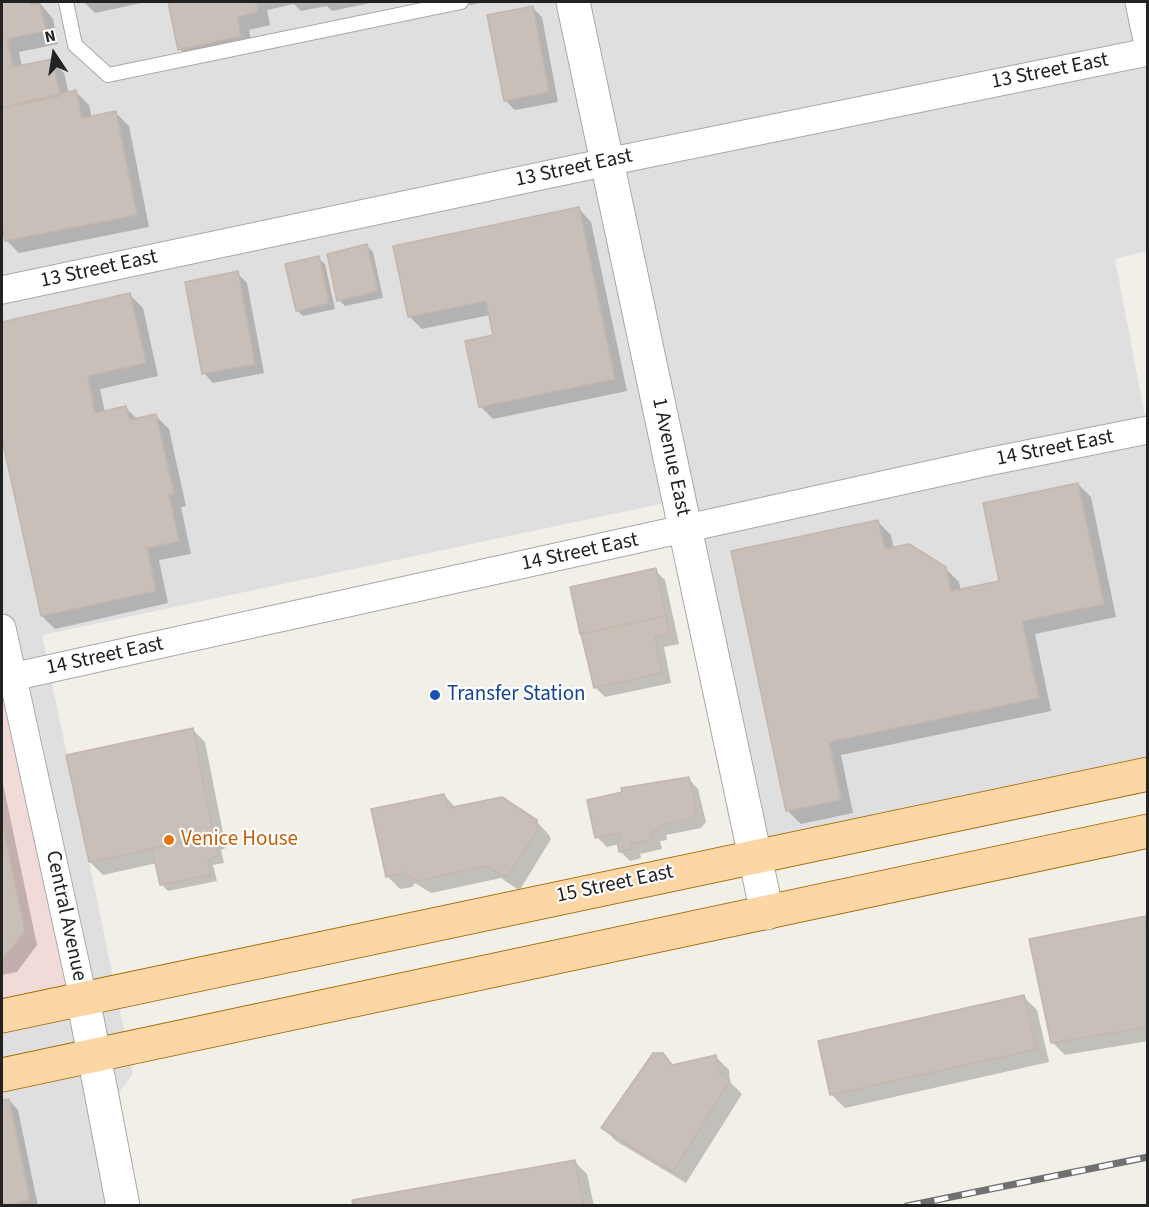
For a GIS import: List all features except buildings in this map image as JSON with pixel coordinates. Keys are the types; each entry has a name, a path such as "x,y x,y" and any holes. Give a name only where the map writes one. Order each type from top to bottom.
{"main road":[{"name":"15 Street East","path":"2,1016 755,855 1148,774"},
{"path":"2,1075 1148,831"}],"street":[{"name":"1 Avenue East","path":"573,2 767,913"},
{"path":"1139,2 1148,45"},
{"name":"13 Street East","path":"2,290 607,162 1148,52"},
{"name":"14 Street East","path":"12,677 987,462 1148,430"},
{"name":"Central Avenue","path":"2,627 83,998 123,1206"}],"lane":[{"path":"66,2 75,45 108,75 461,2"}],"shaded area":[{"path":"2,2 1147,2 1147,251 1115,259 1147,427 1147,788 759,871 679,500 42,635 133,1073 108,1110 129,1205 2,1205"},
{"path":"2,628 83,998 2,1016"}],"railway":[{"path":"907,1206 1148,1157"}],"place":[{"name":"Transfer Station","path":"435,695"},
{"name":"Venice House","path":"169,840"}]}
